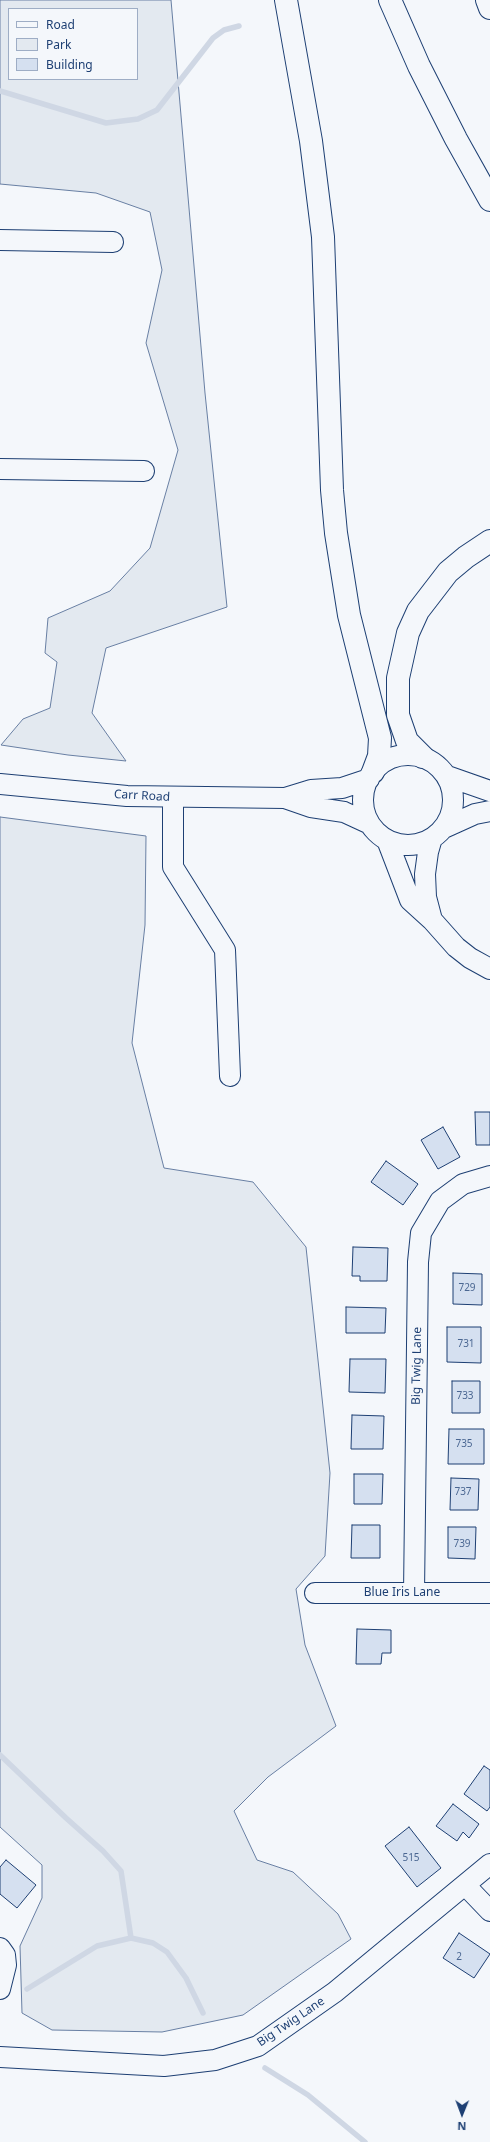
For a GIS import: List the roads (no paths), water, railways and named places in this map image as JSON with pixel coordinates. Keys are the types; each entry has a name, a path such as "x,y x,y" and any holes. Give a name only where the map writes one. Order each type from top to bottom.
{"highway":[{"path":"286,0 311,140 323,238 332,490 337,540 349,615 380,738 379,756 371,775"},
{"path":"390,0 419,66 452,133 490,200"},
{"path":"487,0 490,8"},
{"path":"423,757 407,741 398,715 398,678 408,633 418,611 448,572 466,557 490,541"}],"street":[{"path":"0,240 112,242"},
{"path":"0,468 144,471"},
{"path":"432,920 426,897 425,874 428,852 453,807 453,791 447,776 436,765 423,757 399,756 385,762 371,775 363,801 364,809 370,824 387,840 410,900 432,920 456,947 470,958 490,969"},
{"name":"Carr Road","path":"0,784 127,796 173,798 285,798 311,790 342,788 371,775"},
{"path":"447,776 490,791"},
{"path":"173,798 173,867 225,950 230,1076"},
{"name":"Carr Road","path":"285,798 311,807 344,812 370,824"},
{"path":"387,840 410,845 438,833 475,814 490,811"},
{"name":"Big Twig Lane","path":"414,1593 418,1262 421,1233 440,1201 463,1184 490,1176"},
{"name":"Blue Iris Lane","path":"315,1593 490,1593"},
{"name":"Big Twig Lane","path":"0,2057 164,2066 215,2060 258,2046 335,1992 490,1864"},
{"path":"465,1885 490,1911"},
{"path":"0,1948 5,1955 6,1964 0,1989"}],"waterway":[{"path":"0,91 106,123 138,119 157,110 213,38 224,30 239,26"},
{"path":"0,1755 103,1851 121,1871 131,1938"},
{"path":"27,1989 97,1946 131,1938 153,1943 167,1952 186,1978 203,2013"},
{"path":"265,2068 308,2095 365,2142"}]}
